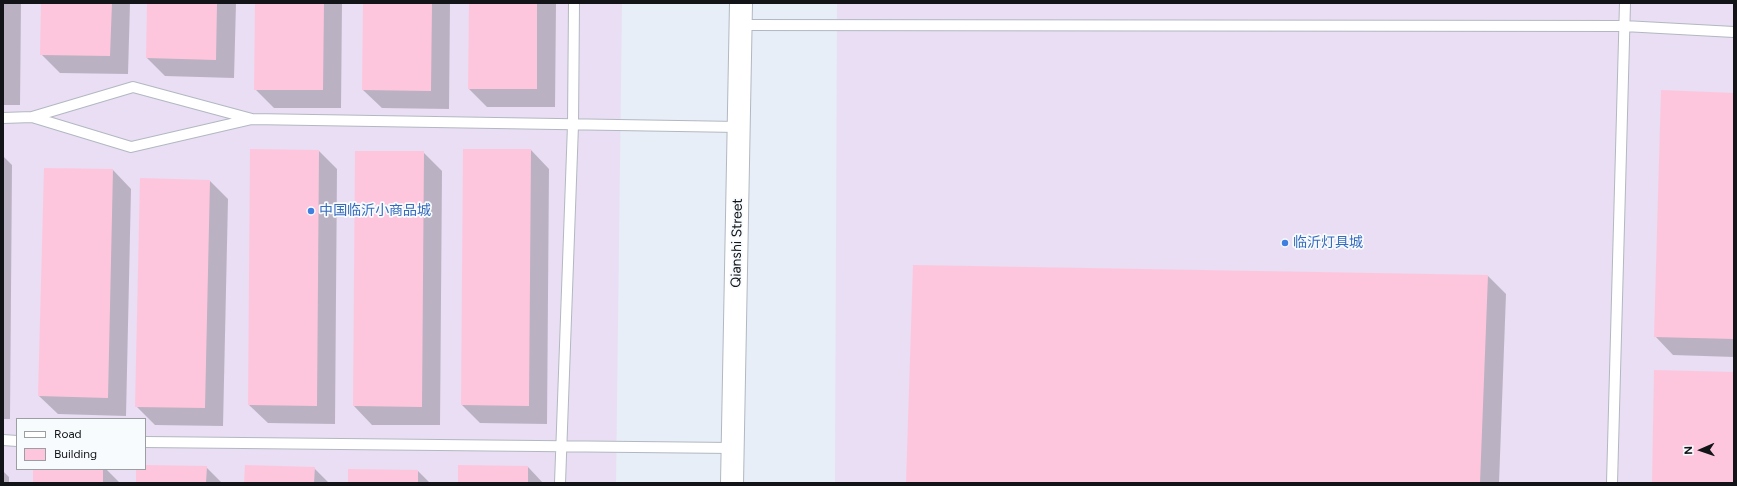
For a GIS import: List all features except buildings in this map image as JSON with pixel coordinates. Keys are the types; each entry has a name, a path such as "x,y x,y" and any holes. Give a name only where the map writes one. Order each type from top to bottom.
{"main road":[{"name":"Qianshi Street","path":"732,483 741,3"}],"lane":[{"path":"560,483 574,124 574,3"},
{"path":"1612,483 1625,3"},
{"path":"741,25 1624,26 1734,32"},
{"path":"32,118 133,87 252,119"},
{"path":"3,118 32,118 132,147 252,119 739,127"},
{"path":"3,440 16,441"},
{"path":"146,442 733,448"}],"shaded area":[{"name":"中国临沂小商品城","path":"3,3 622,3 616,483 3,483"},
{"name":"临沂灯具城","path":"837,3 1734,3 1734,483 835,483"}],"place":[{"name":"中国临沂小商品城","path":"311,211"},
{"name":"临沂灯具城","path":"1285,243"}]}
